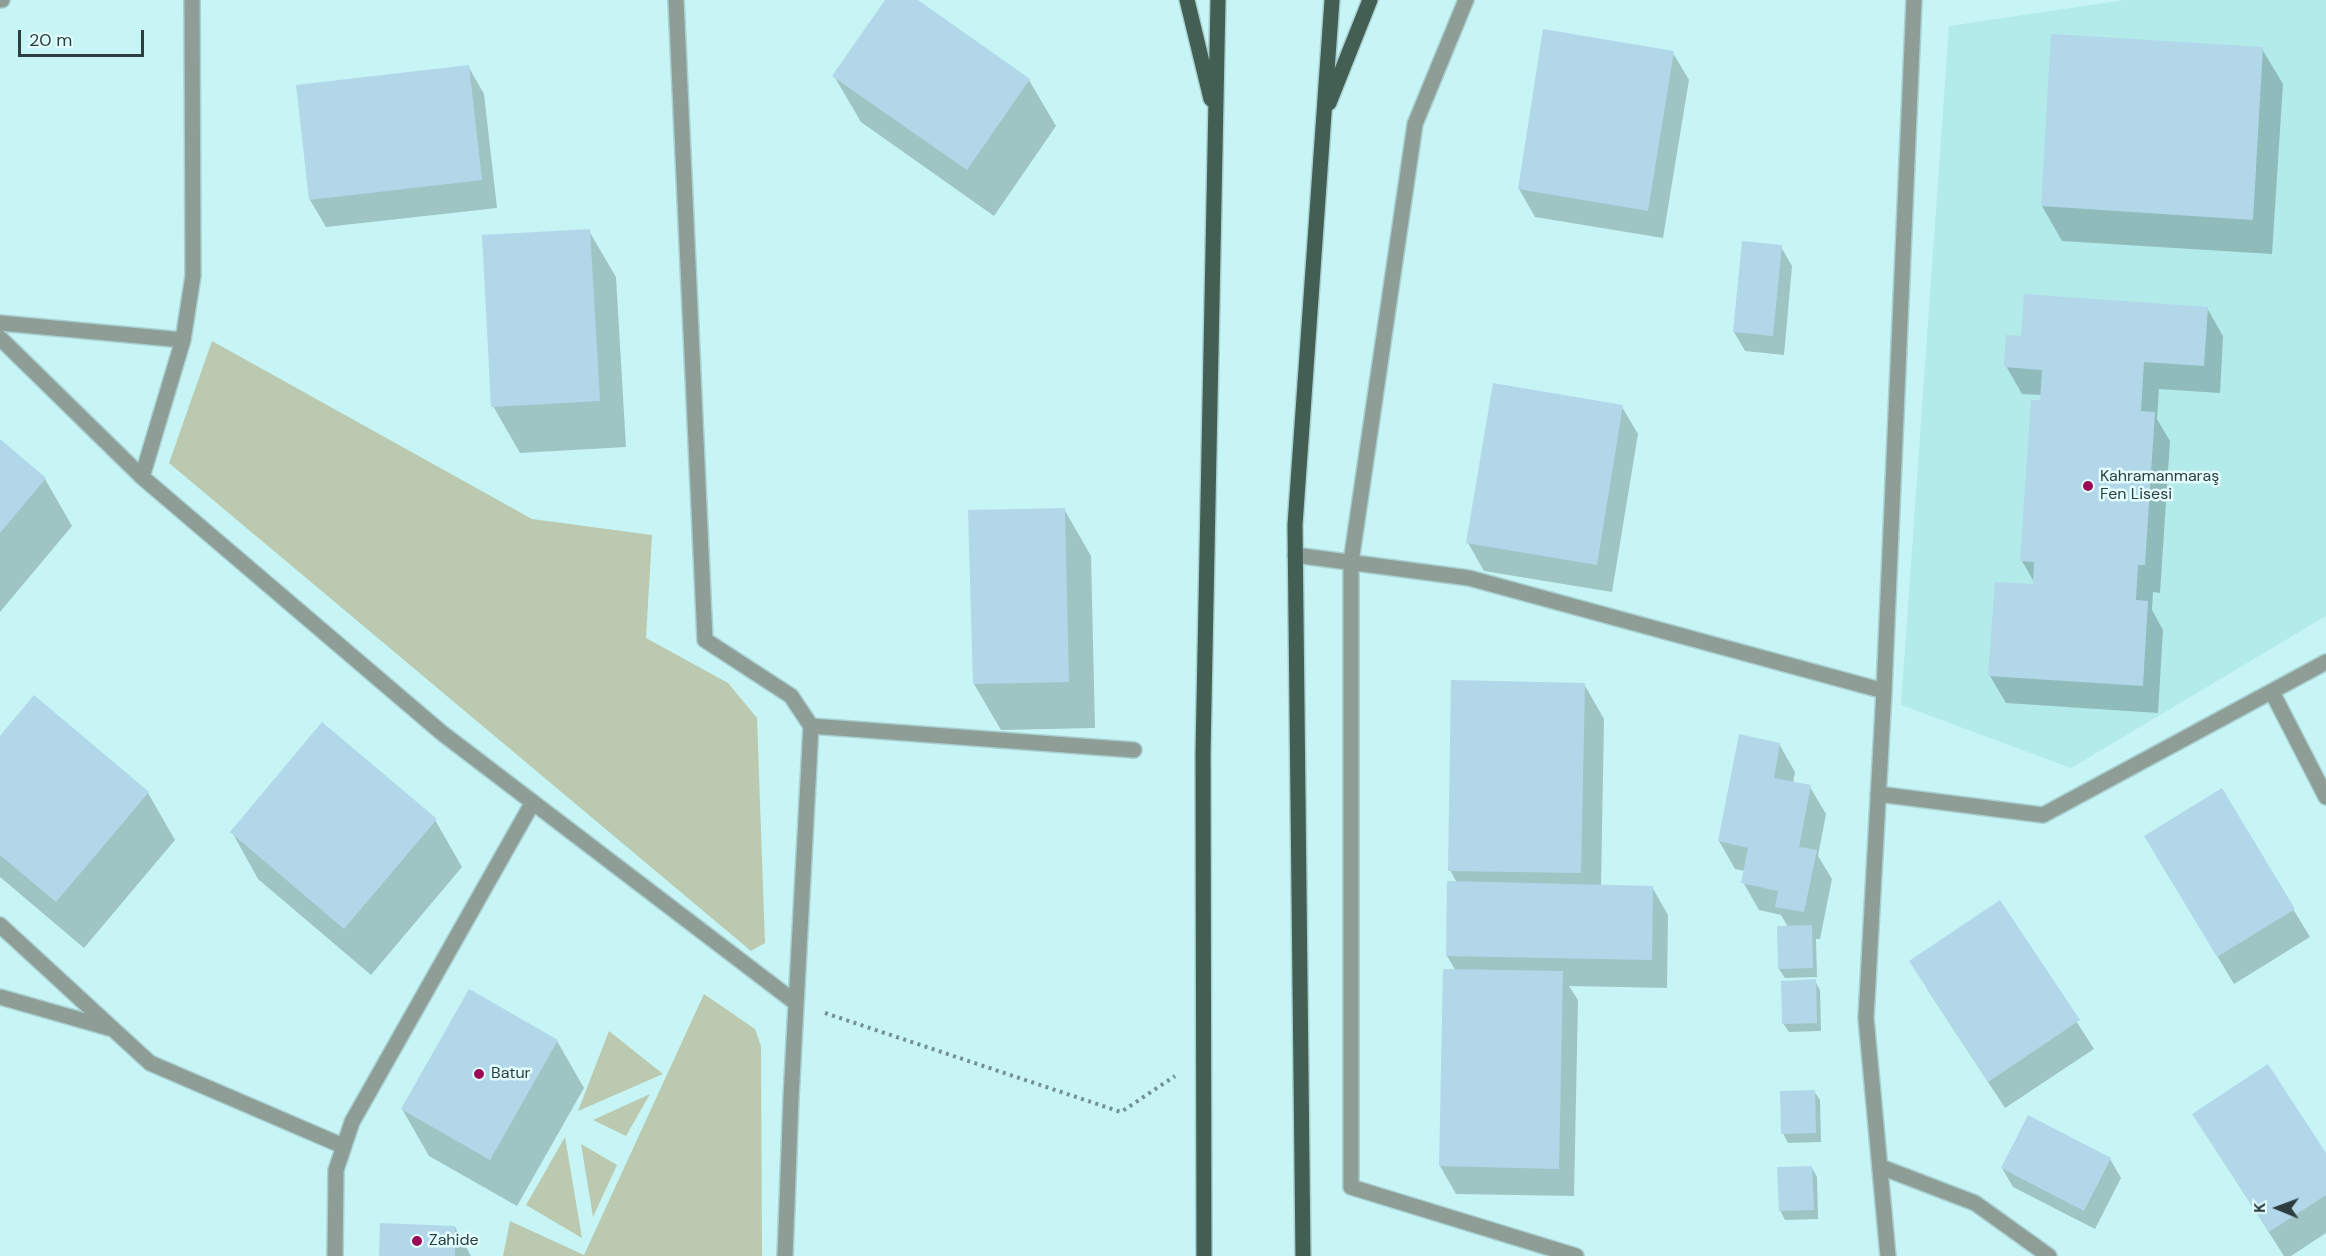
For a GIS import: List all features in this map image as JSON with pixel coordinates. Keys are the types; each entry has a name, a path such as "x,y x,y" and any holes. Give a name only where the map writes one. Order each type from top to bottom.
{"main road":[{"path":"1188,0 1216,122"},
{"path":"1204,1256 1203,753 1218,0"},
{"path":"1303,1256 1295,525 1332,0"},
{"path":"1323,117 1370,0"}],"street":[{"path":"142,477 183,340 193,276 192,0"},
{"path":"676,0 705,640 791,696 811,726 785,1256"},
{"path":"1466,0 1415,124 1351,562 1351,1187 1576,1256"},
{"path":"1888,1256 1866,1018 1884,691 1914,0"},
{"path":"0,323 183,340"},
{"path":"0,338 142,477 442,733 796,1003"},
{"path":"1295,555 1469,578 1884,691"},
{"path":"1878,794 2043,815 2326,662"},
{"path":"2272,692 2326,797"},
{"path":"811,726 1134,750"},
{"path":"335,1256 336,1170 352,1122 533,802"},
{"path":"0,925 150,1063 343,1146"},
{"path":"0,997 114,1030"},
{"path":"1881,1167 1975,1203 2049,1256"}],"path":[{"path":"796,1003 1121,1112 1203,1057"}],"shaded area":[{"path":"2124,0 2326,0 2326,616 2071,768 1901,705 1949,26"}],"green space":[{"path":"212,341 532,519 652,535 646,638 728,683 757,718 765,943 751,951 169,463"},
{"path":"704,994 755,1029 761,1046 762,1256 503,1256 510,1221 584,1255"},
{"path":"609,1031 663,1074 578,1111"},
{"path":"650,1094 626,1136 593,1120"},
{"path":"565,1137 582,1238 526,1205"},
{"path":"581,1144 617,1165 593,1217"}],"building":[{"path":"885,0 918,0 1030,79 967,170 832,76"},
{"path":"1543,29 1674,51 1648,211 1518,189"},
{"path":"2051,34 2263,47 2253,220 2041,206"},
{"path":"469,65 482,180 309,200 296,85"},
{"path":"590,229 600,401 491,407 482,235"},
{"path":"1742,241 1782,245 1773,336 1733,332"},
{"name":"Kahramanmaraş Fen Lisesi","path":"2024,294 2208,307 2204,366 2144,362 2141,411 2155,412 2145,565 2138,565 2136,600 2148,601 2143,686 1988,676 1995,582 2033,584 2034,562 2020,561 2031,400 2040,400 2042,370 2004,367 2006,335 2021,336"},
{"path":"1493,383 1623,405 1597,565 1466,543"},
{"path":"0,439 46,478 0,533"},
{"path":"1065,508 1069,682 973,684 968,510"},
{"path":"1451,680 1585,683 1581,873 1448,871"},
{"path":"34,695 149,792 56,902 0,855 0,736"},
{"path":"322,722 437,819 344,929 230,832"},
{"path":"1739,734 1780,743 1774,778 1811,785 1799,847 1817,850 1804,912 1775,907 1778,891 1741,883 1748,848 1718,841"},
{"path":"2222,788 2295,909 2217,957 2144,836"},
{"path":"1447,881 1653,886 1652,960 1446,956"},
{"path":"2000,900 2080,1020 1988,1082 1909,961"},
{"path":"1812,925 1813,968 1778,969 1777,926"},
{"path":"1443,969 1563,971 1559,1169 1439,1166"},
{"path":"1816,979 1817,1023 1782,1024 1781,981"},
{"name":"Batur","path":"469,989 558,1040 490,1160 401,1109"},
{"path":"2268,1064 2326,1153 2326,1195 2269,1232 2192,1114"},
{"path":"1815,1090 1816,1133 1781,1134 1780,1091"},
{"path":"2028,1115 2111,1158 2084,1211 2001,1168"},
{"path":"1812,1166 1814,1210 1779,1211 1777,1167"},
{"name":"Zahide","path":"380,1223 455,1226 455,1256 379,1256"}],"place":[{"name":"Kahramanmaraş Fen Lisesi","path":"2088,486"},
{"name":"Batur","path":"479,1074"},
{"name":"Zahide","path":"417,1241"}]}
